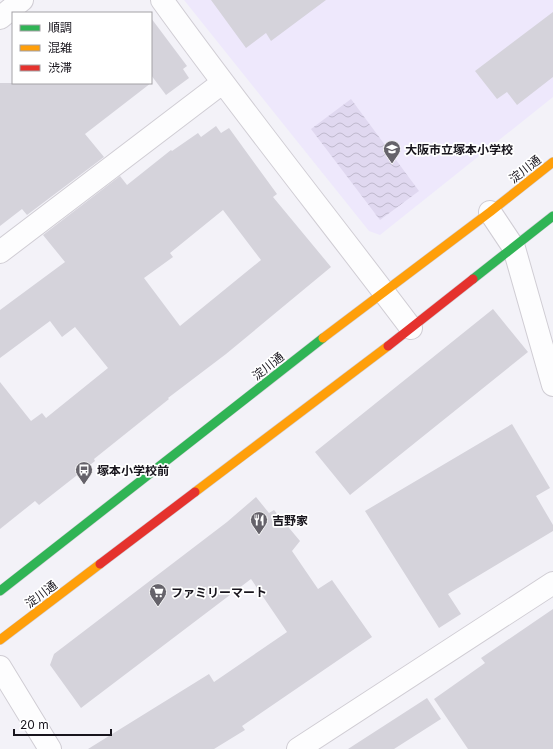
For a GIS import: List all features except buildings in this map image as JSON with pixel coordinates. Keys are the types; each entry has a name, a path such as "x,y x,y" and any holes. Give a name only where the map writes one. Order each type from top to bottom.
{"street":[{"path":"0,18 22,0"},
{"path":"162,0 222,83 285,162 411,328"},
{"path":"0,252 222,83"},
{"name":"淀川通","path":"0,591 383,291 490,212 553,162"},
{"path":"490,212 514,248 553,385"},
{"name":"淀川通","path":"0,640 411,328 553,216"},
{"path":"298,749 553,584"},
{"path":"0,666 50,749"}],"shaded area":[{"name":"大阪市立塚本小学校","path":"184,0 553,0 553,97 380,235 369,231"}],"water":[{"path":"351,99 419,191 380,220 311,129"}],"traffic: fast":[{"path":"473,279 553,216"},
{"path":"0,591 323,338"}],"traffic: slow":[{"path":"323,338 490,212 553,162"},
{"path":"195,492 388,346"},
{"path":"0,640 100,564"}],"traffic: jam":[{"path":"388,346 473,279"},
{"path":"100,564 195,492"}],"place":[{"name":"大阪市立塚本小学校","path":"392,164"},
{"name":"塚本小学校前","path":"84,485"},
{"name":"吉野家","path":"259,535"},
{"name":"ファミリーマート","path":"158,607"}]}
